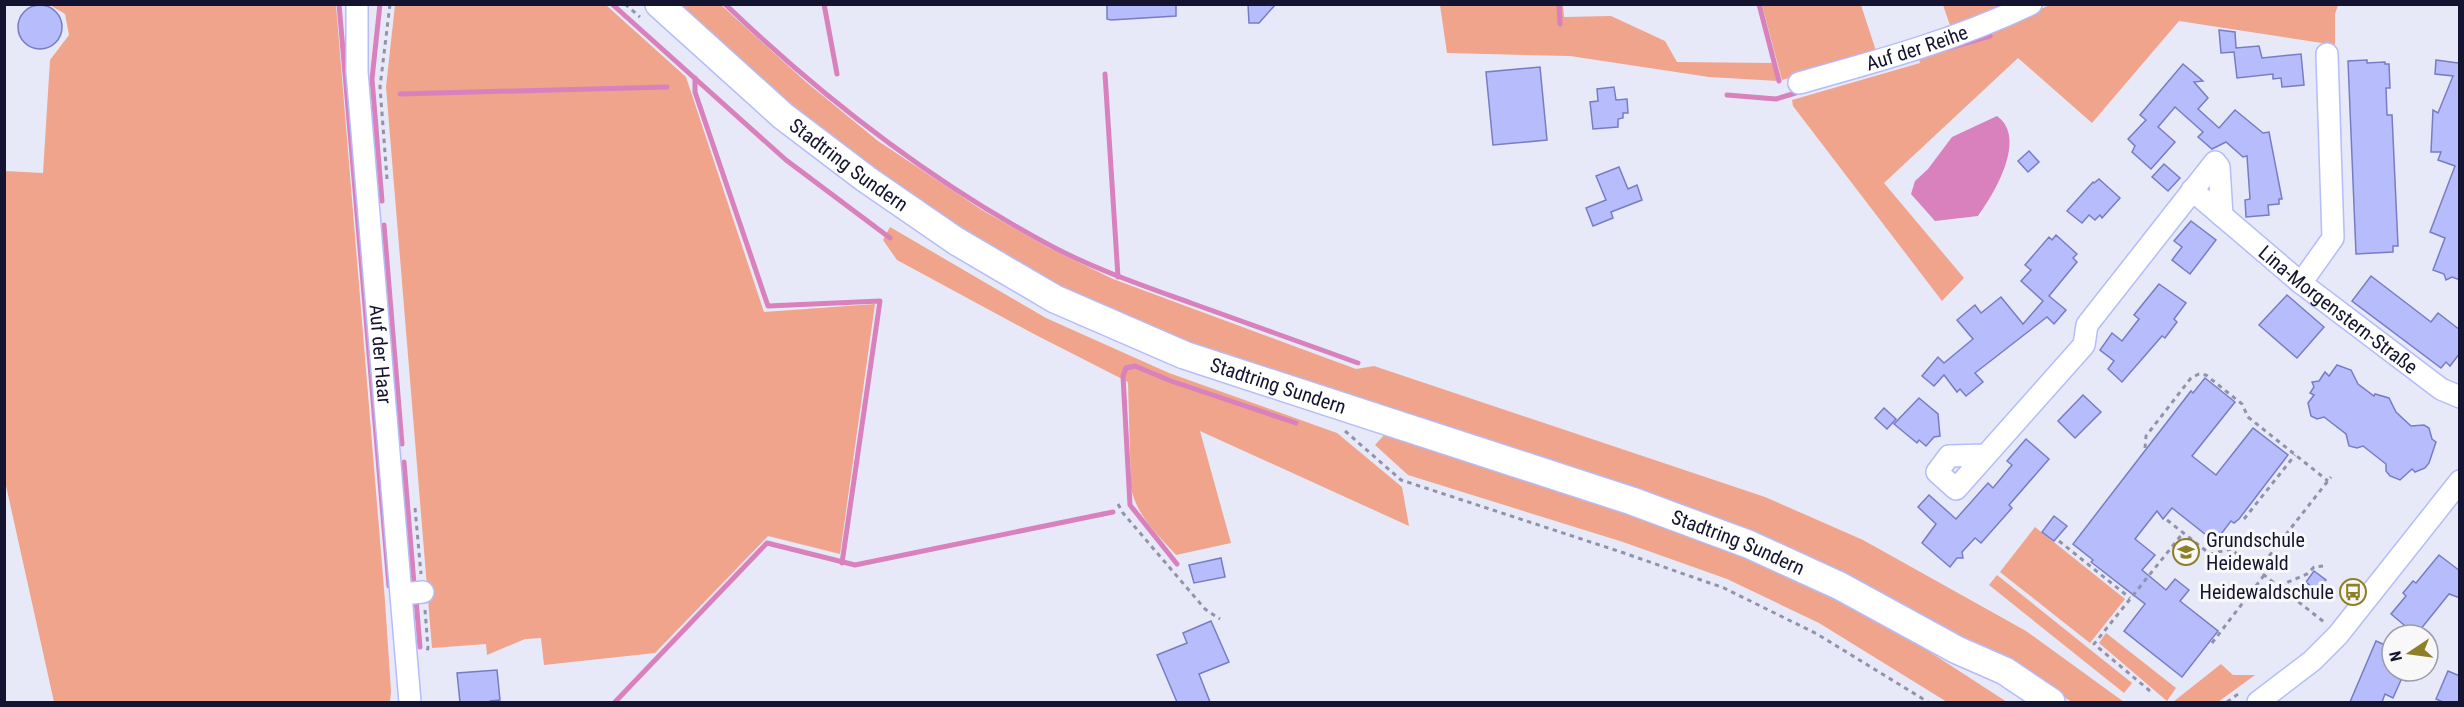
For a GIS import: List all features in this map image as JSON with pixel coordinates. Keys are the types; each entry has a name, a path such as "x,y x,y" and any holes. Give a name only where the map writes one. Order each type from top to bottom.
{"main road":[{"name":"Stadtring Sundern","path":"659,5 783,116 866,179 956,241 1055,299 1184,355 1632,501 1748,544 1840,586 1957,650 2005,671 2051,702"},
{"name":"Stadtring Sundern","path":"1957,650 2026,702"}],"street":[{"name":"Auf der Haar","path":"357,4 357,72 380,215 412,593 410,702"},
{"name":"Auf der Reihe","path":"1799,83 1906,53 1991,23 2031,4"},
{"path":"2301,283 2333,238 2326,54"},
{"path":"1986,455 2084,345 2087,325 2215,162 2219,167 2222,216"},
{"name":"Lina-Morgenstern-Straße","path":"2192,190 2301,283 2441,389 2460,397"},
{"path":"2266,700 2312,661 2338,635 2460,481"}],"path":[{"path":"387,180 380,87 390,4"},
{"path":"2145,448 2146,436 2192,378 2199,374 2206,375 2242,404 2248,417 2328,481"},
{"path":"2244,519 2295,455"},
{"path":"2258,570 2331,477"},
{"path":"414,499 412,593 428,648 425,657"},
{"path":"1118,504 1123,513 1205,609 1220,620"},
{"path":"2167,520 2210,554 2231,549 2326,624"},
{"path":"2150,691 2094,644 2183,532"},
{"path":"2059,541 2130,599"},
{"path":"2279,586 2307,574 2314,567 2323,566"},
{"path":"2212,643 2265,574"}],"shaded area":[{"path":"2013,4 1952,31 1943,5"},
{"path":"50,5 336,5 385,601 390,702 54,702 5,481 5,171 43,173 50,60 69,35 65,14"},
{"path":"395,5 606,5 686,77 764,312 875,304 840,554 768,536 655,653 544,665 541,638 525,639 487,655 486,644 432,648 386,87"},
{"path":"676,5 721,5 806,82 878,141 982,210 1049,248 1113,279 1356,369 1374,366 1765,497 1863,540 2026,631 2124,702 2072,702 2011,664 1843,575 1201,348 1067,293 962,233 791,109"},
{"path":"1440,5 1563,5 1564,17 1611,16 1665,41 1677,62 1772,63 1778,81 1709,77 1570,56 1447,53"},
{"path":"1762,5 1861,5 1877,54 1782,80"},
{"path":"2050,5 2338,5 2335,14 2335,45 2179,21 2092,123 2018,58 1884,183 1964,278 1942,301 1793,106 1792,100 1920,63 1918,55 1993,29"},
{"path":"1997,116 2006,126 2009,152 1992,194 1978,216 1935,221 1911,194 1915,181 1928,169 1952,137"},
{"path":"890,227 1046,318 1169,373 1337,433 1402,487 1409,526 1200,431 1231,543 1176,555 1143,516 1131,488 1128,382 897,260 883,240"},
{"path":"1386,433 1741,552 1835,598 1916,643 2007,702 1947,702 1819,623 1727,579 1623,542 1408,475 1375,445"},
{"path":"2035,527 2125,599 2090,643 2000,572"},
{"path":"1997,575 2132,683 2124,693 1989,585"},
{"path":"2106,633 2176,688 2167,701 2099,643"},
{"path":"2221,664 2233,675 2255,675 2218,702 2173,702"}],"building":[{"path":"1107,4 1176,4 1176,16 1111,20 1107,19"},
{"path":"1248,4 1276,4 1259,23 1249,23"},
{"path":"40,5 48,6 56,11 61,19 61,35 56,43 48,48 40,49 32,48 24,43 19,35 18,27 19,19 24,11 32,6"},
{"path":"2219,30 2235,32 2236,48 2259,46 2262,58 2301,54 2304,85 2282,87 2281,78 2273,79 2273,74 2237,78 2234,52 2221,53"},
{"path":"2367,60 2367,63 2385,62 2389,64 2390,88 2386,88 2387,115 2392,115 2398,246 2393,246 2393,252 2356,254 2348,61"},
{"path":"2436,60 2458,63 2460,60 2460,280 2452,277 2446,280 2444,274 2433,270 2445,238 2430,232 2455,166 2438,160 2441,152 2431,152 2433,110 2438,113 2453,76 2435,74"},
{"path":"2183,64 2203,81 2194,82 2208,98 2198,109 2219,128 2235,110 2263,133 2269,132 2282,199 2279,199 2279,204 2268,205 2269,215 2246,217 2245,200 2250,199 2247,156 2243,157 2226,142 2212,149 2198,137 2203,132 2175,107 2158,127 2175,142 2151,169 2132,152 2135,146 2128,139 2146,120 2140,115"},
{"path":"1540,67 1547,140 1493,145 1486,72"},
{"path":"1614,87 1616,100 1627,99 1628,113 1623,113 1623,118 1618,119 1618,127 1593,129 1590,102 1598,101 1597,89"},
{"path":"2029,151 2039,162 2028,172 2018,161"},
{"path":"2164,164 2180,178 2168,191 2152,177"},
{"path":"1619,167 1628,189 1637,185 1642,200 1611,212 1613,218 1593,226 1586,208 1606,200 1596,176"},
{"path":"2099,179 2120,198 2102,218 2100,215 2095,220 2089,215 2082,223 2067,211 2093,182"},
{"path":"2191,221 2216,240 2190,274 2172,260 2182,247 2174,241"},
{"path":"2056,235 2077,254 2073,258 2077,262 2049,296 2066,310 2054,324 2047,317 1975,373 1983,382 1966,396 1960,389 1957,392 1944,375 1934,386 1922,376 1938,357 1944,363 1973,339 1957,320 1975,305 1981,313 2001,297 2023,324 2043,301 2021,281 2031,270 2025,265 2049,237 2052,240"},
{"path":"2371,276 2431,322 2438,313 2460,330 2460,353 2450,366 2446,362 2441,368 2352,301"},
{"path":"2159,284 2186,303 2174,319 2177,322 2165,338 2162,336 2122,382 2108,369 2114,361 2100,350 2112,333 2122,341 2139,319 2134,315"},
{"path":"2287,295 2324,327 2297,358 2259,325"},
{"path":"2337,365 2351,370 2358,384 2374,396 2375,394 2389,398 2396,412 2411,426 2424,425 2429,428 2432,439 2436,442 2425,468 2415,472 2412,469 2400,480 2390,476 2386,471 2386,464 2363,446 2357,448 2349,446 2346,434 2324,417 2317,419 2311,416 2308,403 2314,395 2310,393 2314,387 2312,382 2319,381 2325,372 2329,376"},
{"path":"2205,378 2235,402 2192,456 2216,475 2253,428 2288,455 2239,519 2234,523 2231,521 2215,542 2172,508 2163,519 2157,511 2135,539 2155,555 2142,570 2166,590 2175,579 2189,590 2180,601 2218,631 2182,677 2124,631 2145,604 2091,562 2093,560 2073,544 2191,391 2193,393"},
{"path":"2083,395 2101,412 2075,438 2058,421"},
{"path":"1919,398 1938,414 1940,436 1934,437 1926,446 1919,440 1917,443 1894,424"},
{"path":"1884,408 1896,419 1887,429 1875,418"},
{"path":"2026,439 2049,459 2009,505 2012,508 1981,543 1975,538 1962,552 1963,558 1957,558 1950,567 1922,543 1936,524 1918,507 1929,495 1956,519 1988,483 1993,488 2012,465 2007,461"},
{"path":"2054,516 2067,526 2054,541 2042,532"},
{"path":"2439,555 2460,571 2460,598 2449,594 2426,623 2402,623 2391,614 2406,596 2403,593 2413,581 2416,583"},
{"path":"1221,558 1225,577 1194,583 1189,565"},
{"path":"2314,571 2326,580 2317,591 2306,582"},
{"path":"1211,621 1229,662 1199,674 1210,702 1177,702 1157,655 1187,643 1183,633"},
{"path":"2376,641 2380,643 2380,683 2400,683 2393,698 2385,694 2382,702 2350,702"},
{"path":"497,670 500,700 460,702 457,673"},
{"path":"2448,671 2460,676 2460,702 2443,702 2436,699"}],"waterway":[{"path":"339,4 389,586"},
{"path":"380,4 372,79 382,201"},
{"path":"612,4 786,160 890,238"},
{"path":"725,4 801,73 880,137 964,195 1008,222 1053,247 1104,270 1358,363"},
{"path":"824,4 837,74"},
{"path":"1559,4 1560,24"},
{"path":"1759,4 1779,81"},
{"path":"1949,48 1990,36"},
{"path":"1105,74 1118,277"},
{"path":"695,78 695,92 768,306 880,301 842,563"},
{"path":"400,94 667,87"},
{"path":"1727,95 1776,99 1802,91"},
{"path":"384,225 402,444"},
{"path":"1177,564 1130,505 1123,376 1126,368 1135,366 1171,381 1296,423"},
{"path":"404,462 414,584"},
{"path":"615,702 767,543 855,565 1113,512"},
{"path":"416,599 420,647"}],"place":[{"name":"Grundschule Heidewald","path":"2186,552"},
{"name":"Heidewaldschule","path":"2353,592"}]}
